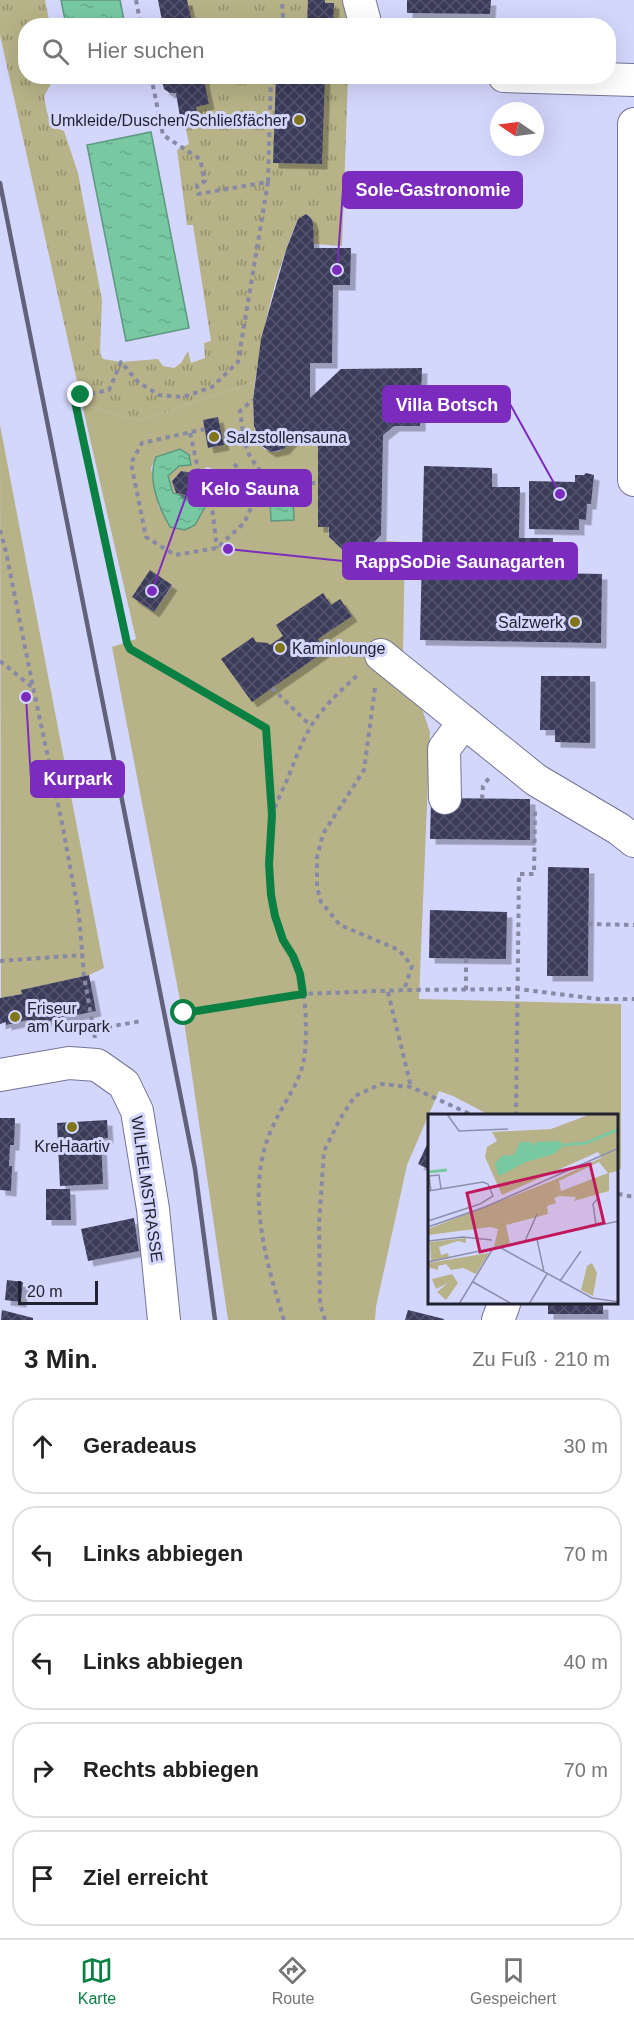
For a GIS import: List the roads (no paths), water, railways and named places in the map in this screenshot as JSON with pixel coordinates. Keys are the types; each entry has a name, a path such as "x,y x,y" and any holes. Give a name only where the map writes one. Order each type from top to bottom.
{"street":[{"path":"359,0 364,18"},
{"path":"616,79 634,80"},
{"path":"634,124 634,480"},
{"path":"381,655 536,780 619,829 634,841"},
{"path":"445,798 444,748 464,722"},
{"name":"WILHELMSTRASSE","path":"0,1075 69,1063 97,1065 123,1084 137,1111 153,1209 164,1320"},
{"path":"498,1320 504,1305"}],"water":[{"path":"61,0 120,0 124,18 65,18"},
{"path":"151,132 189,328 126,341 87,145"},
{"path":"180,449 189,455 191,465 179,466 168,476 173,493 189,498 200,489 205,507 195,525 185,530 170,527 161,510 153,484 156,457"},
{"path":"292,477 294,520 271,521 269,478"}],"railway":[{"path":"0,183 195,1169 215,1320"}],"place":[{"name":"Umkleide/Duschen/Schließfächer","path":"299,120"},
{"name":"Sole-Gastronomie","path":"337,270"},
{"name":"Salzstollensauna","path":"214,437"},
{"name":"Villa Botsch","path":"560,494"},
{"name":"RappSoDie Saunagarten","path":"228,549"},
{"name":"Kelo Sauna","path":"152,591"},
{"name":"Salzwerk","path":"575,622"},
{"name":"Kaminlounge","path":"280,648"},
{"name":"Kurpark","path":"26,697"},
{"name":"Friseur am Kurpark","path":"15,1017"},
{"name":"KreHaartiv","path":"72,1127"}]}
